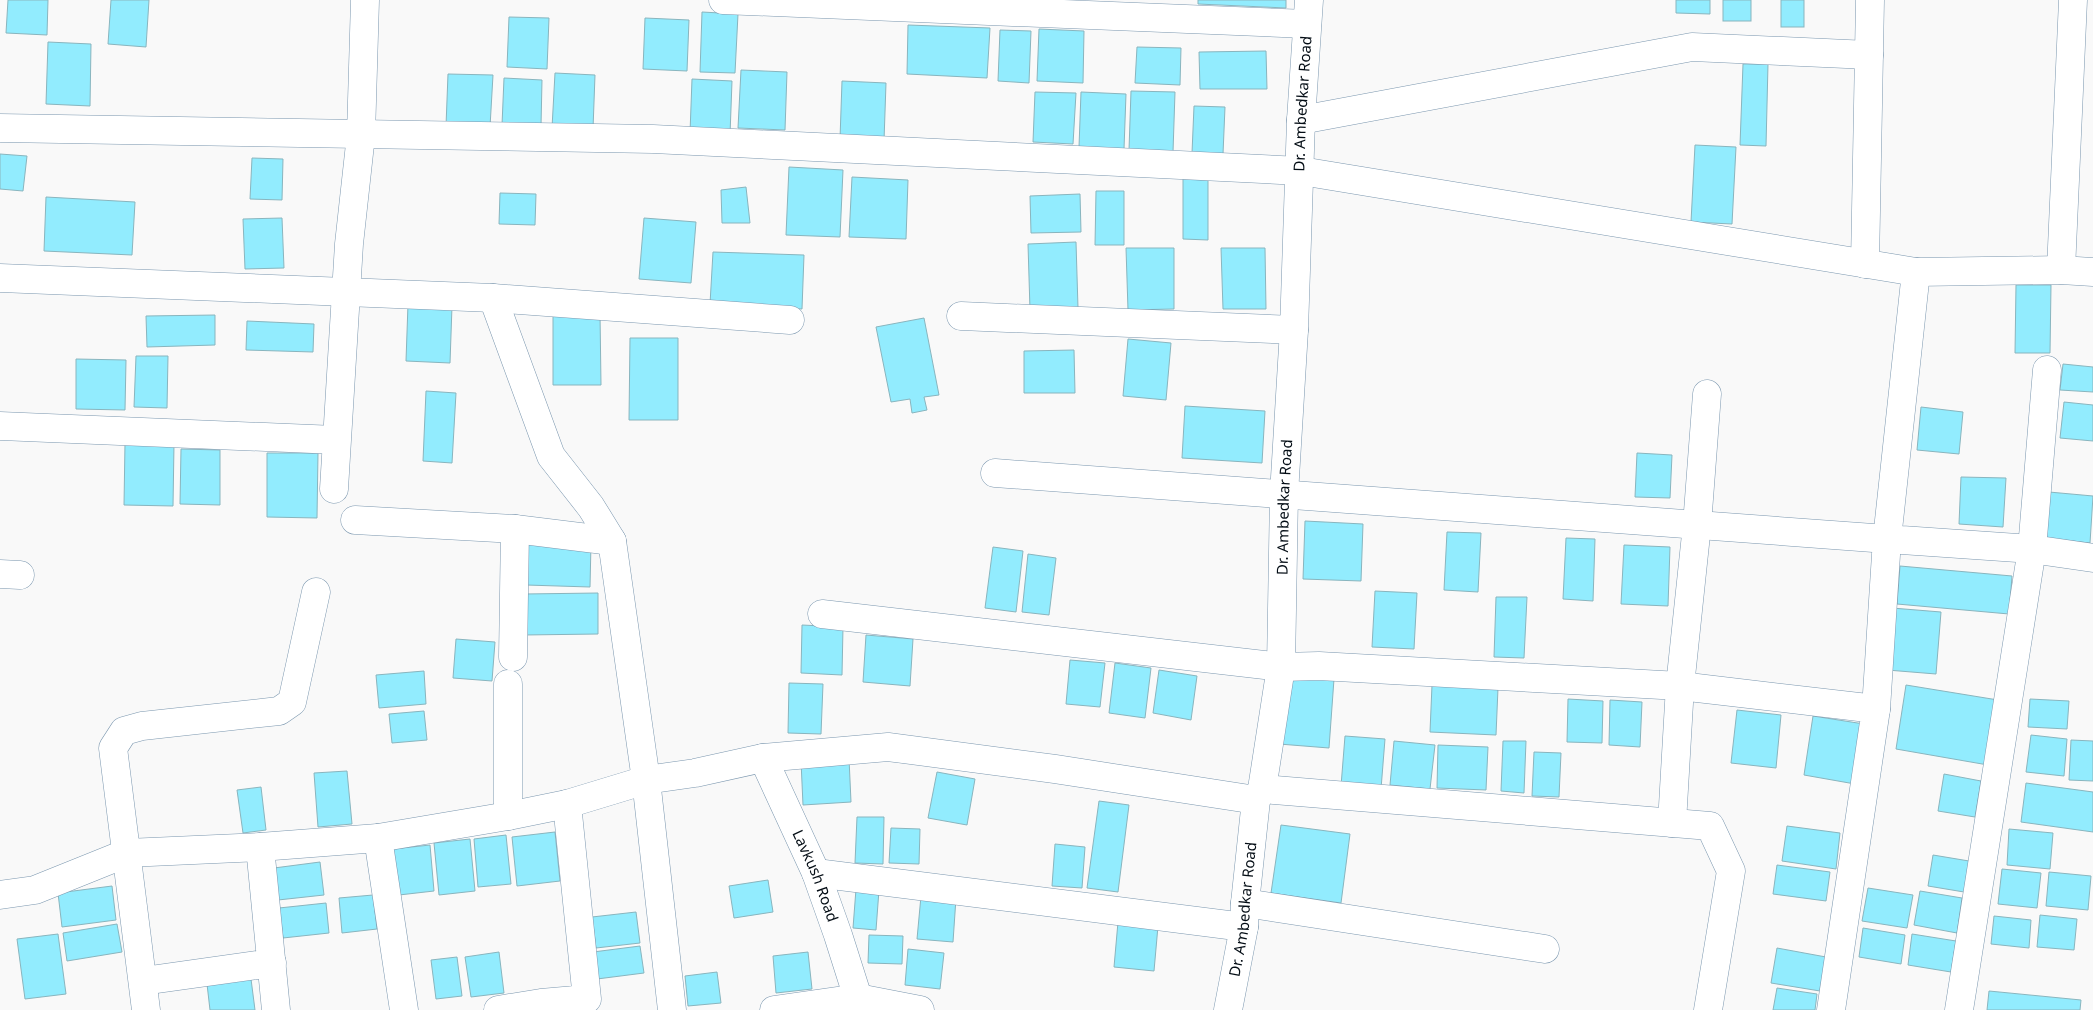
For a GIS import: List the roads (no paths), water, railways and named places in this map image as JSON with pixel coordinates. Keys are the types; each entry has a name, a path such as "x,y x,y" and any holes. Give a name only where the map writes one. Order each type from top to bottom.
{"street":[{"path":"334,489 349,244 361,135 365,0"},
{"path":"722,0 1308,12"},
{"path":"1865,264 1870,0"},
{"path":"2061,270 2073,0"},
{"name":"Dr. Ambedkar Road","path":"1228,1010 1244,915 1259,794 1281,667 1284,494 1294,330 1301,171 1301,120 1308,12"},
{"path":"1301,120 1692,47 1869,55"},
{"path":"0,128 653,139 1301,171 1916,272 2061,270 2093,272"},
{"path":"1830,1010 1876,708 1887,540 1916,272"},
{"path":"0,278 493,298 790,320"},
{"path":"493,298 551,456 591,507 612,541 646,780 672,1010"},
{"path":"960,316 1294,330"},
{"path":"1959,1010 2032,550 2047,370"},
{"path":"1672,822 1680,686 1697,525 1707,394"},
{"path":"0,426 336,440"},
{"path":"995,473 2032,550 2093,558"},
{"path":"355,520 515,530 612,541"},
{"path":"513,657 515,530"},
{"path":"146,1010 113,748 124,731 142,726 279,712 292,702 316,592"},
{"path":"822,614 1281,667 1320,666 1680,686 1876,708"},
{"path":"508,684 508,816"},
{"path":"0,895 35,890 127,853 260,847 378,838 567,804 646,780 695,773 763,758 888,747 1259,794 1710,826 1731,872 1708,1010"},
{"name":"Lavkush Road","path":"763,758 816,873 858,998"},
{"path":"498,1010 587,999 567,804"},
{"path":"378,838 404,1010"},
{"path":"260,847 276,1010"},
{"path":"816,873 1244,915 1545,949"},
{"path":"143,982 272,963"},
{"path":"774,1010 858,998 920,1010"}]}
